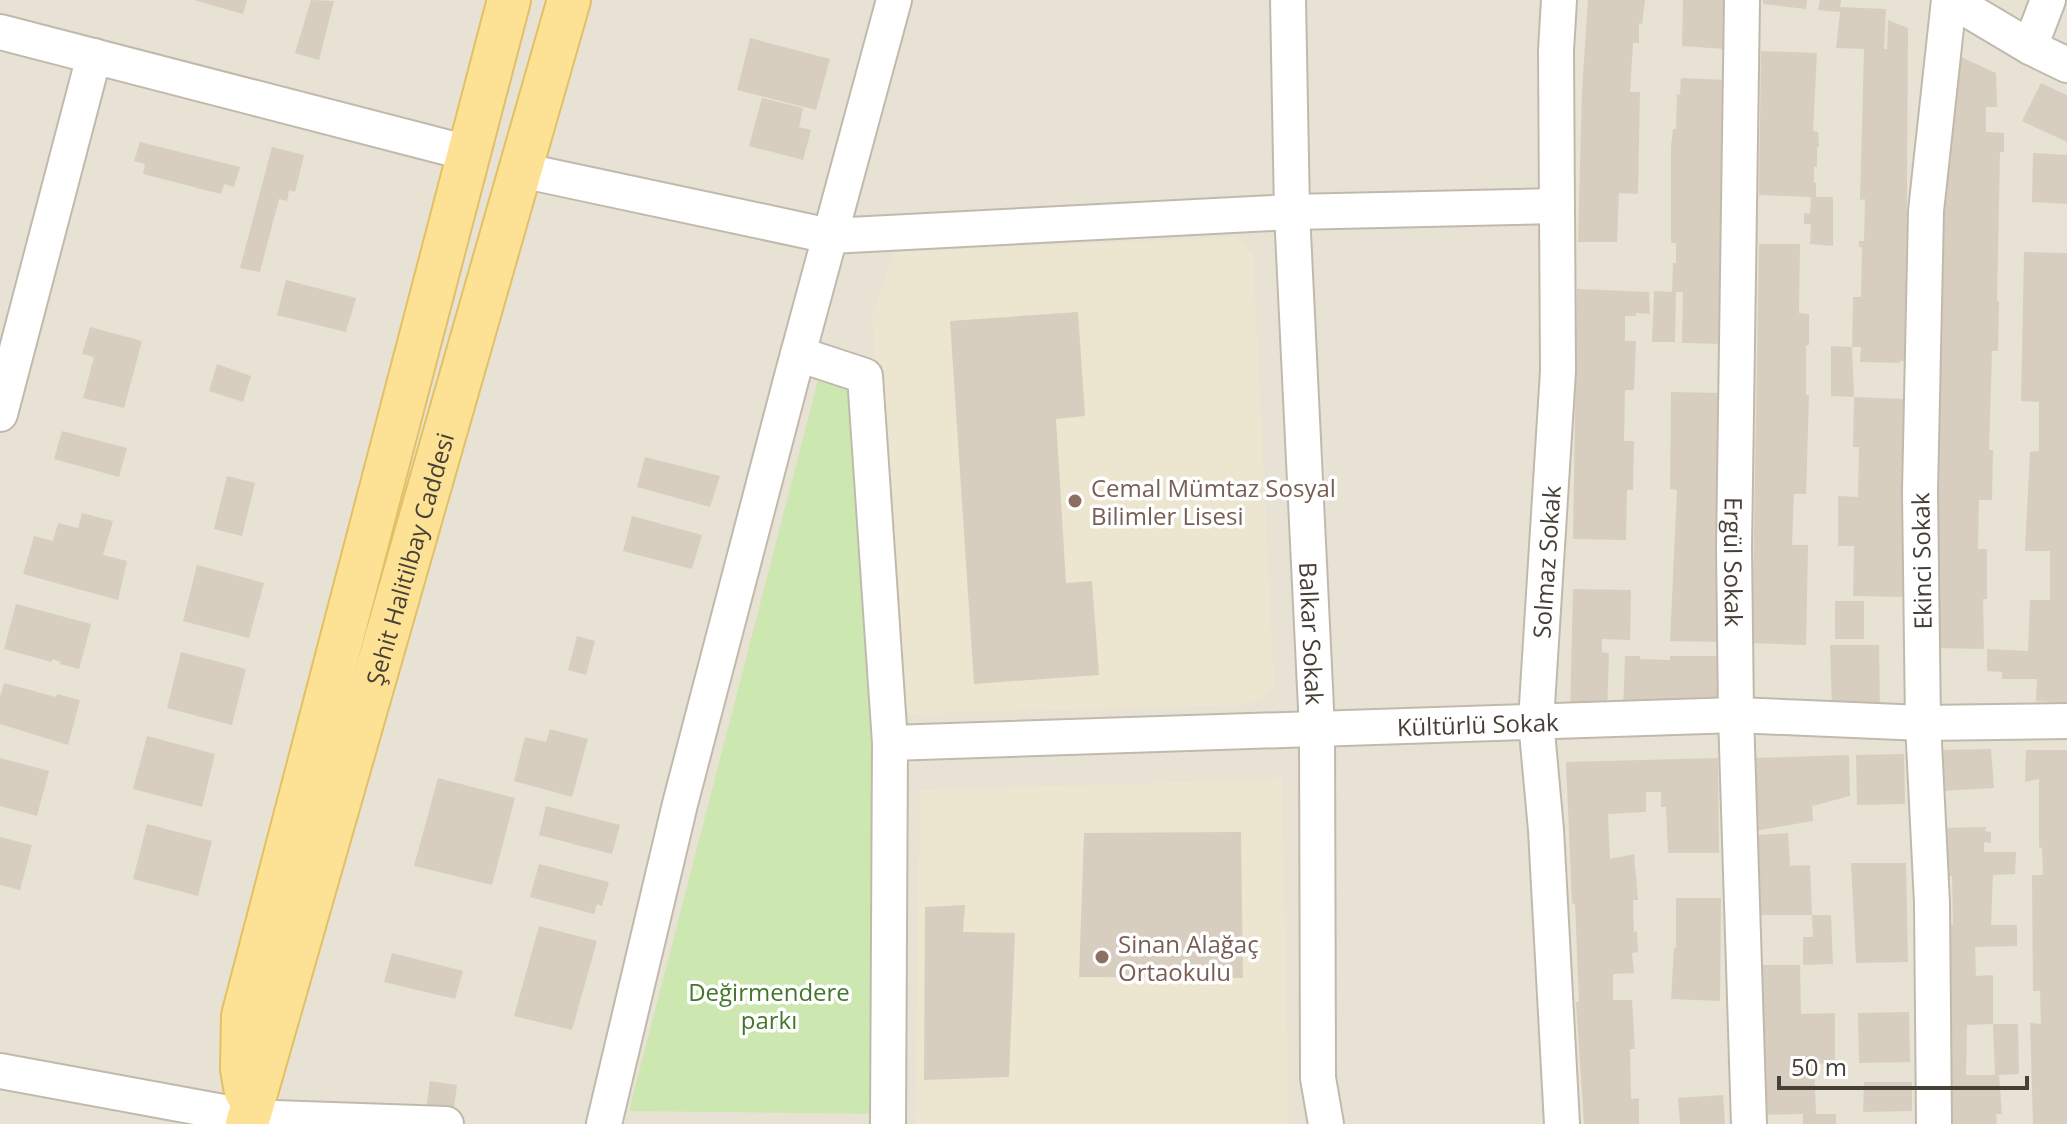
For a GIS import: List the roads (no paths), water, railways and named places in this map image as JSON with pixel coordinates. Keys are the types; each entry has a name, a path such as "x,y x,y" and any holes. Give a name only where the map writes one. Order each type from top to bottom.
{"main road":[{"name":"Şehit Halitilbay Caddesi","path":"248,1120 242,1069 243,1016 509,0"},
{"name":"Şehit Halitilbay Caddesi","path":"248,1120 569,0"}],"street":[{"path":"604,1124 684,789 894,0"},
{"name":"Balkar Sokak","path":"1288,0 1292,212 1317,729 1318,1078 1326,1124"},
{"name":"Solmaz Sokak","path":"1559,0 1556,50 1558,371 1536,721 1546,830 1562,1124"},
{"name":"Ergül Sokak","path":"1742,0 1734,548 1749,1124"},
{"path":"1950,0 2067,65"},
{"name":"Ekinci Sokak","path":"1934,1124 1932,903 1923,723 1920,492 1926,211 1950,0"},
{"path":"2030,47 2048,0"},
{"path":"0,32 468,153"},
{"path":"0,414 94,56"},
{"path":"521,170 830,236 1292,212 1557,206"},
{"path":"798,354 865,376 890,743 888,1124"},
{"name":"Kültürlü Sokak","path":"890,743 1736,715 1923,723 2067,721"},
{"path":"0,1071 248,1120 446,1124"}],"place":[{"name":"Cemal Mümtaz Sosyal Bilimler Lisesi","path":"1075,501"},
{"name":"Sinan Alağaç Ortaokulu","path":"1102,957"}],"park label":[{"name":"Değirmendere parkı","path":"769,1005"}]}
